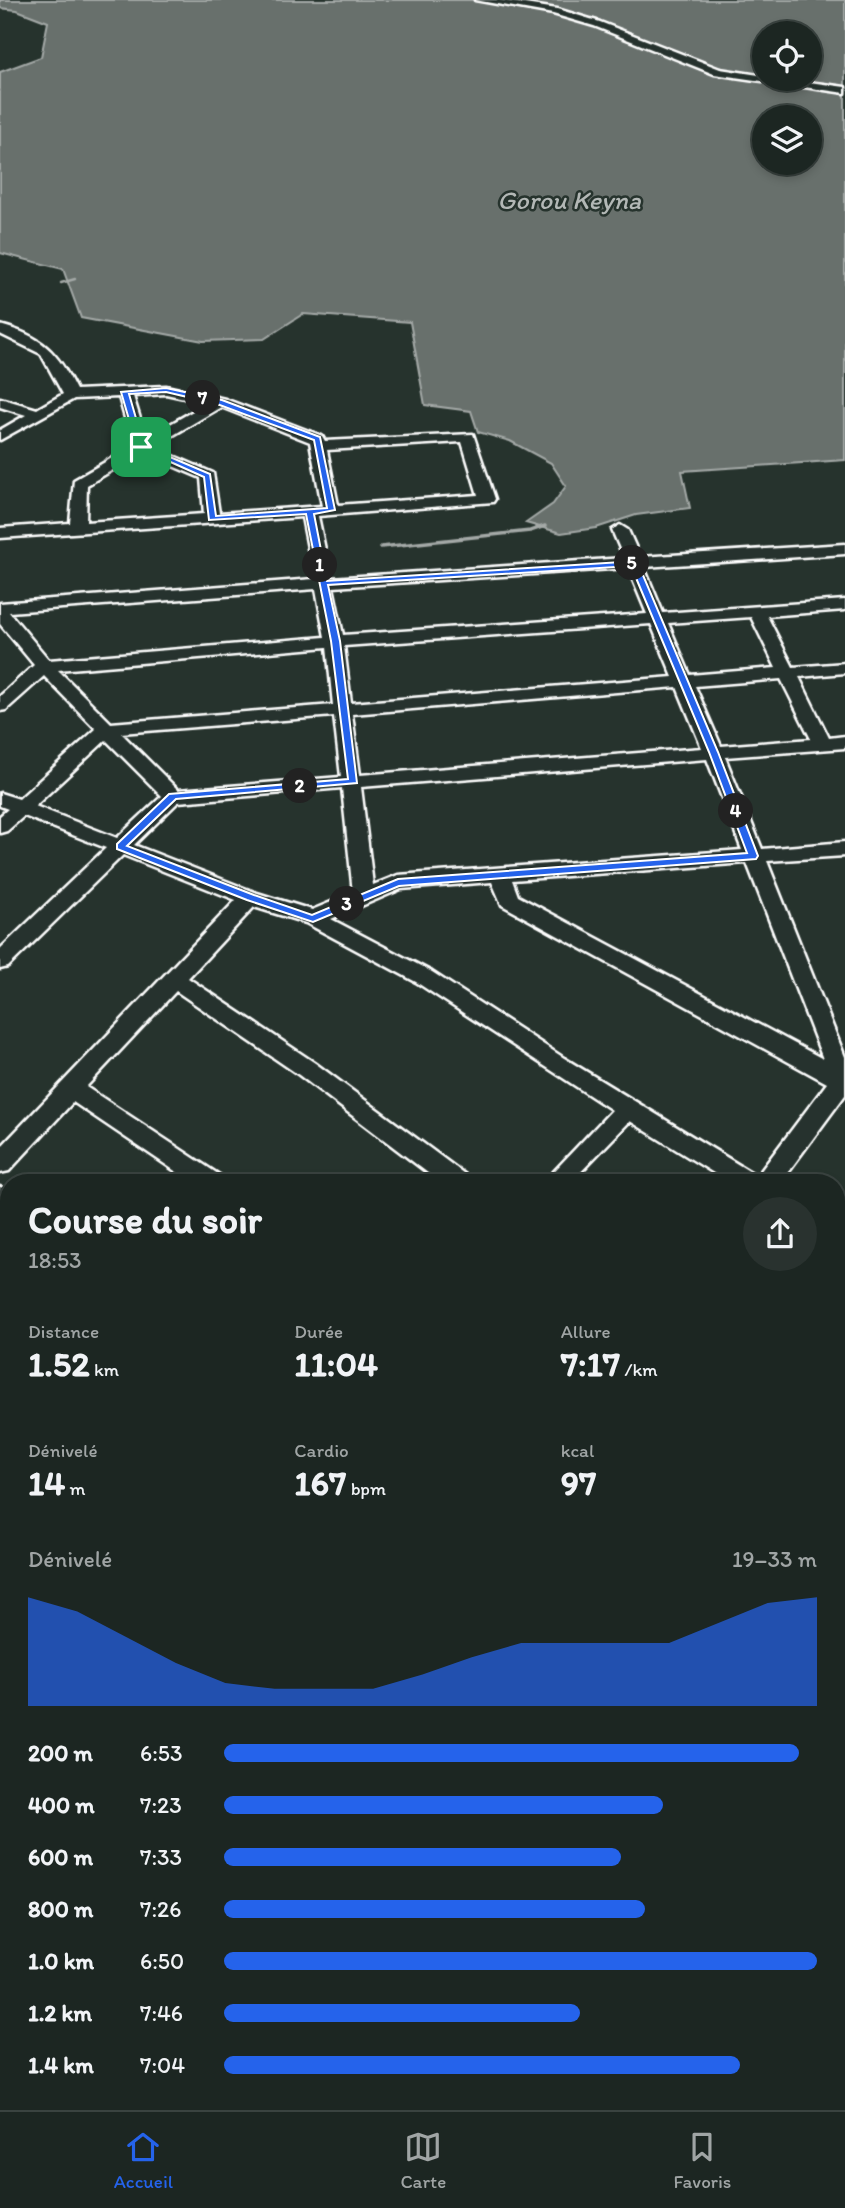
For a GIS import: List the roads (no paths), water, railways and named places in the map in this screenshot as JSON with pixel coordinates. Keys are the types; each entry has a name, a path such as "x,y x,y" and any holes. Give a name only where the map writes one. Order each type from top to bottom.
{"street":[{"path":"480,0 554,11 597,24 718,72 845,90"},
{"path":"0,329 43,346 53,356 71,395"},
{"path":"0,436 71,395 166,390 220,402 317,439 331,510"},
{"path":"125,392 141,447"},
{"path":"0,402 39,414"},
{"path":"78,527 79,483 220,402"},
{"path":"0,533 486,499 468,437 318,446"},
{"path":"141,447 208,476 212,518"},
{"path":"309,512 335,641 353,781 364,897"},
{"path":"620,530 714,752 844,1083"},
{"path":"0,611 324,583 845,549"},
{"path":"0,706 44,666 335,641 845,605"},
{"path":"0,611 44,666 173,796"},
{"path":"757,612 823,744"},
{"path":"0,827 107,729 342,707 845,668"},
{"path":"0,962 173,796 845,742"},
{"path":"0,799 250,898 313,918 424,977 627,1109 734,1174"},
{"path":"313,918 398,883 845,849"},
{"path":"500,875 509,900 844,1083"},
{"path":"0,1164 250,898"},
{"path":"174,979 307,1069 446,1174"},
{"path":"773,1174 844,1083"},
{"path":"71,1089 198,1174"},
{"path":"564,1174 627,1109"}],"water":[{"name":"Gorou Keyna","path":"0,0 845,0 845,460 682,471 690,508 636,515 596,528 561,533 526,523 553,504 566,486 551,463 510,441 478,432 471,411 425,405 410,322 303,314 264,339 203,341 81,318 63,269 0,253 0,72 41,57 48,22 17,10 0,8"}],"waterway":[{"path":"61,283 75,279"},
{"path":"381,547 530,531 545,526"}]}
